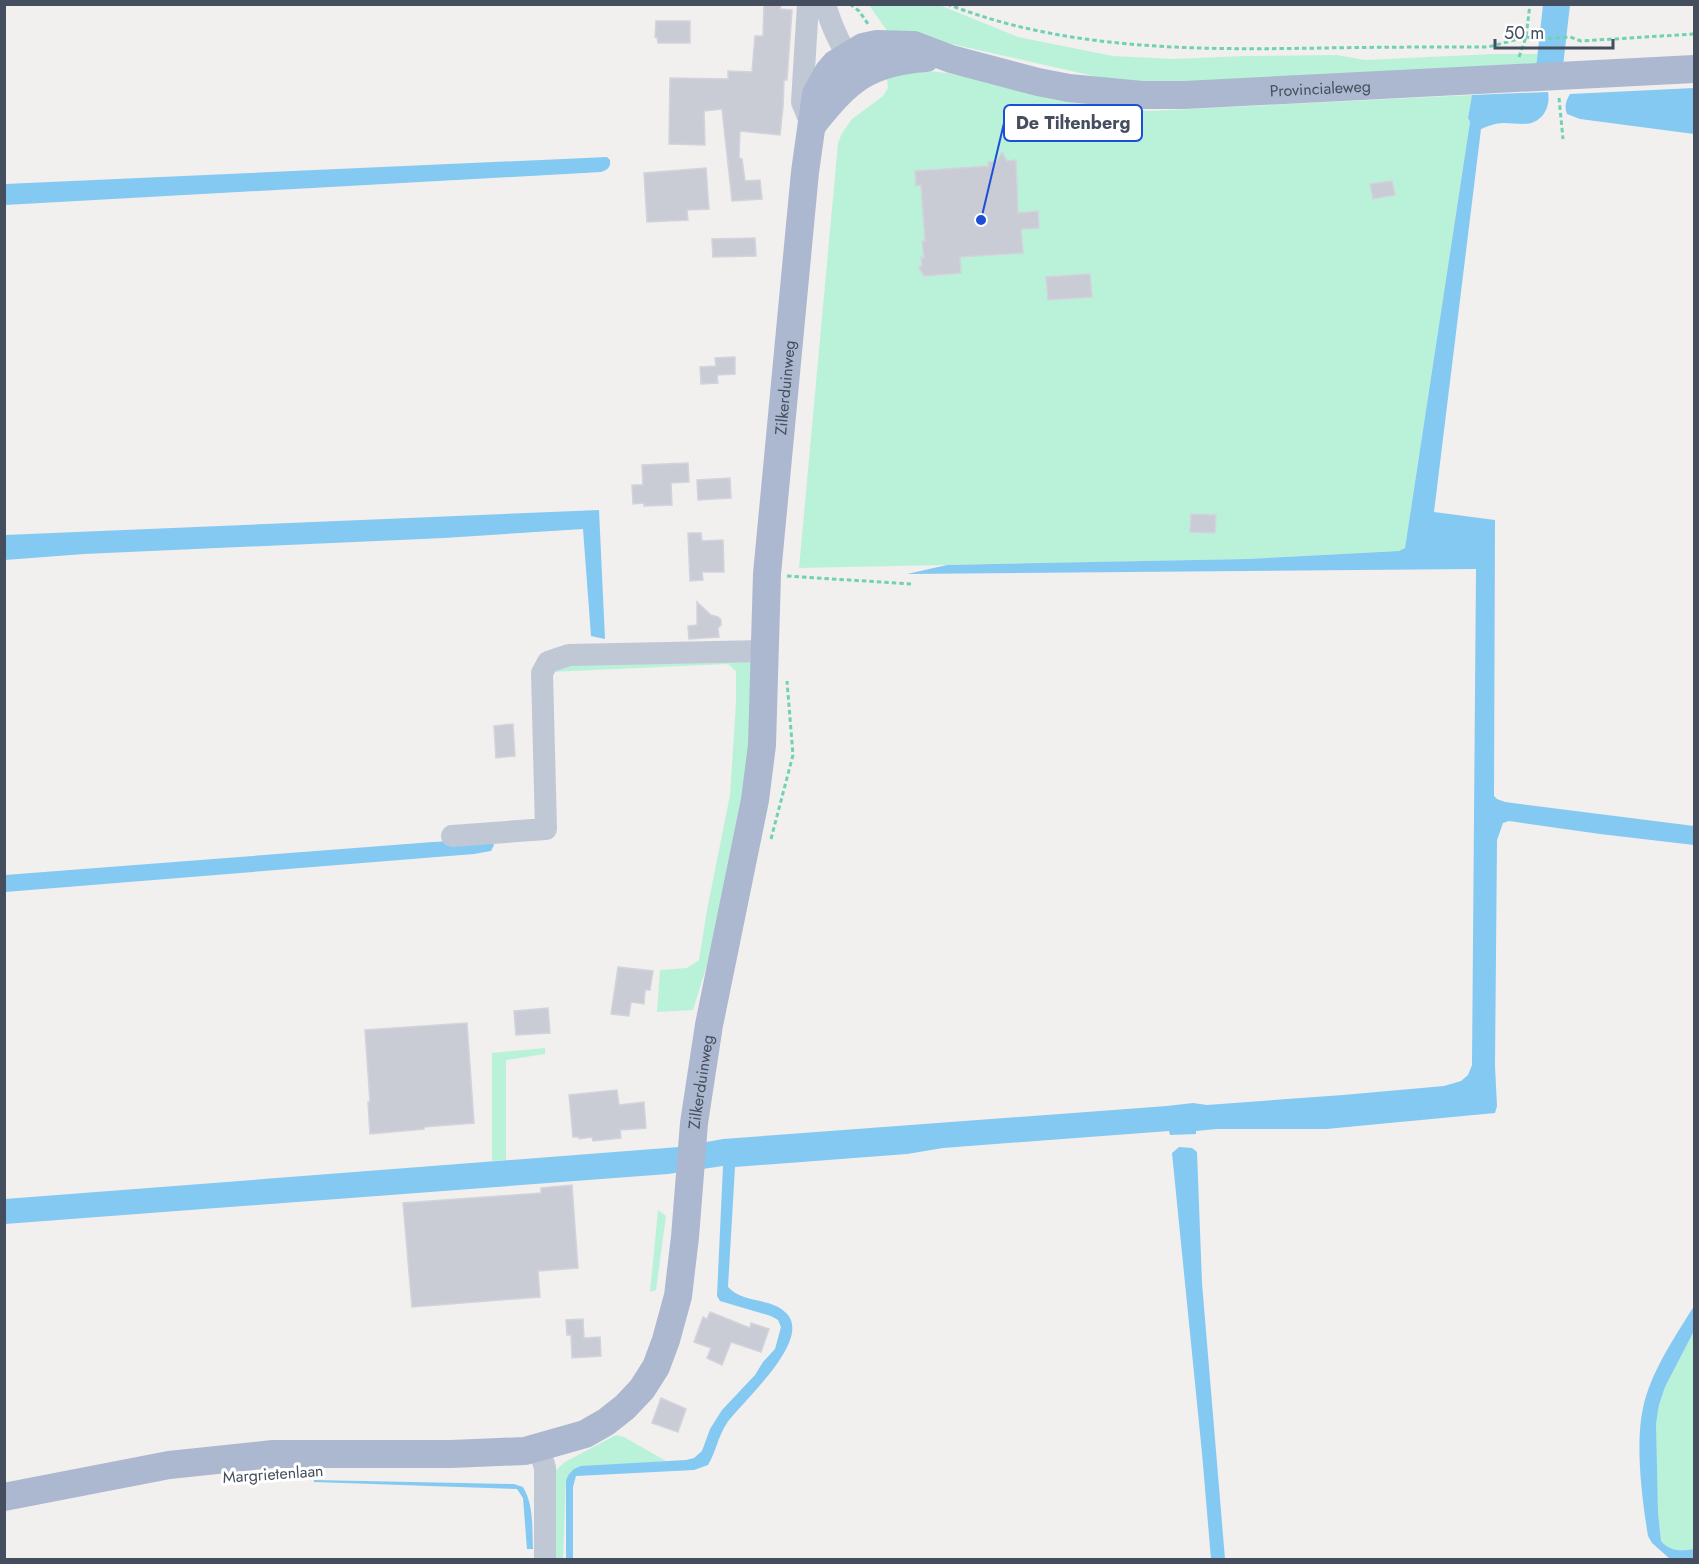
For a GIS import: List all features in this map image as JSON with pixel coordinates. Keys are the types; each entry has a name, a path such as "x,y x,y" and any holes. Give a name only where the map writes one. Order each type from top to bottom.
{"main road":[{"name":"Provincialeweg","path":"856,60 895,62 930,58 951,59 1048,84 1142,95 1184,95 1695,69"},
{"name":"Zilkerduinweg","path":"539,1448 585,1434 626,1407 642,1389 656,1367 678,1296 693,1140 709,1025 755,800 762,745 767,574 805,172 816,94 829,71 856,60"},
{"name":"Margrietenlaan","path":"4,1497 169,1465 273,1454 451,1454 525,1451 539,1448"}],"street":[{"name":"Zilkerduinweg","path":"808,4 802,102 812,126"},
{"path":"825,4 832,28 856,60"},
{"path":"832,4 844,21 856,60"},
{"path":"452,836 546,829 542,673 548,662 568,655 766,651"},
{"path":"539,1448 545,1468 545,1560"}],"path":[{"path":"850,4 859,11"},
{"path":"947,4 1026,30 1108,43 1246,49 1488,47 1526,37 1539,39 1570,37 1581,42 1695,34"},
{"path":"1510,78 1526,37 1530,4"},
{"path":"1558,75 1563,139"},
{"path":"767,574 911,585"}],"green space":[{"path":"931,4 942,6 1018,37 1113,56 1173,59 1337,55 1365,60 1538,54 1536,68 1156,83 1111,80 887,31 869,5"},
{"path":"928,71 960,75 1081,102 1150,111 1472,95 1468,118 1470,122 1405,548 1399,551 1247,559 799,568 838,143 852,119 883,96 888,88 887,79 897,75"},
{"path":"754,660 753,752 720,923 693,1010 657,1012 660,970 687,968 699,960 730,795 736,671 728,664 550,672 559,661"},
{"path":"545,1048 545,1054 506,1060 506,1160 492,1161 492,1053"},
{"path":"658,1210 666,1216 656,1290 650,1292"},
{"path":"1694,1331 1694,1549 1680,1550 1672,1549 1661,1541 1656,1424 1665,1387"},
{"path":"616,1435 624,1437 666,1461 578,1468 569,1474 566,1480 563,1559 553,1560 555,1471 565,1462"}],"water":[{"path":"1543,5 1570,5 1563,66 1536,68"},
{"path":"1694,88 1694,134 1580,119 1567,114 1567,101 1570,94"},
{"path":"1548,92 1546,110 1535,121 1523,124 1498,124 1481,129 1434,512 1495,520 1494,796 1505,802 1694,826 1694,845 1509,821 1503,823 1497,840 1495,1066 1497,1106 1495,1113 1326,1129 1217,1129 1196,1131 1196,1134 1170,1135 1169,1131 735,1167 728,1287 741,1296 780,1308 792,1324 791,1338 772,1370 727,1423 708,1465 694,1470 576,1476 573,1487 573,1559 566,1559 566,1480 569,1474 581,1466 694,1458 702,1451 710,1429 722,1410 755,1375 775,1349 781,1327 778,1320 720,1301 717,1296 723,1166 668,1174 5,1224 5,1199 679,1147 723,1139 1193,1103 1207,1105 1343,1095 1444,1086 1461,1081 1468,1075 1472,1065 1476,569 907,574 947,565 1247,559 1399,551 1405,548 1470,122 1468,118 1472,95"},
{"path":"607,157 610,160 609,167 601,172 5,205 5,184"},
{"path":"599,510 605,639 591,636 583,529 5,560 5,535"},
{"path":"490,839 494,845 491,851 474,854 5,892 5,875"},
{"path":"1179,1147 1192,1148 1197,1152 1202,1283 1225,1559 1211,1559 1172,1153"},
{"path":"1694,1306 1694,1331 1665,1387 1656,1424 1661,1541 1676,1550 1694,1549 1694,1559 1670,1559 1652,1543 1648,1536 1640,1472 1641,1422 1652,1381"},
{"path":"314,1480 514,1484 523,1487 527,1494 532,1517 533,1549 527,1549 523,1498 517,1489 314,1482"}],"building":[{"path":"764,4 781,4 780,9 792,10 780,135 740,131 739,158 742,159 745,181 760,180 762,199 732,201 722,109 704,111 705,145 669,144 670,78 728,79 728,71 752,72 755,36 763,36"},
{"path":"656,21 690,21 690,43 658,43 655,37"},
{"path":"1002,152 1007,161 1016,160 1018,213 1038,211 1039,228 1021,229 1023,253 960,257 961,273 924,276 919,268 922,265 921,257 924,258 922,241 925,241 921,185 916,186 915,171 989,166 988,162 997,161"},
{"path":"706,168 709,209 687,210 688,220 647,222 644,173"},
{"path":"1392,181 1395,195 1373,199 1370,184"},
{"path":"755,238 756,256 713,257 712,239"},
{"path":"1090,274 1092,297 1048,300 1046,277"},
{"path":"735,357 735,374 717,375 718,383 701,384 700,367 716,366 715,358"},
{"path":"688,463 689,482 671,483 672,505 633,504 632,485 643,485 642,465"},
{"path":"730,478 731,498 698,500 697,480"},
{"path":"1191,514 1216,515 1215,533 1190,532"},
{"path":"688,533 701,533 702,541 723,540 724,572 702,572 703,580 690,581"},
{"path":"697,602 711,615 721,620 718,628 719,637 689,639 688,626 697,625"},
{"path":"513,724 515,756 496,758 494,726"},
{"path":"618,967 653,971 650,990 645,990 644,1004 631,1002 629,1016 611,1014"},
{"path":"548,1008 550,1033 516,1035 514,1011"},
{"path":"467,1023 474,1123 370,1134 365,1030"},
{"path":"617,1090 619,1105 644,1102 646,1128 620,1130 621,1138 593,1141 592,1137 579,1139 579,1137 573,1137 569,1095"},
{"path":"572,1185 578,1268 538,1271 540,1297 412,1307 403,1203 541,1193 541,1188"},
{"path":"710,1312 750,1328 751,1323 769,1329 761,1352 731,1342 722,1365 707,1358 711,1348 694,1342 703,1317 707,1319"},
{"path":"583,1319 584,1338 600,1337 601,1356 572,1358 571,1335 567,1335 566,1320"},
{"path":"661,1398 686,1409 678,1432 652,1423"}],"place":[{"name":"De Tiltenberg","path":"981,220"}]}
